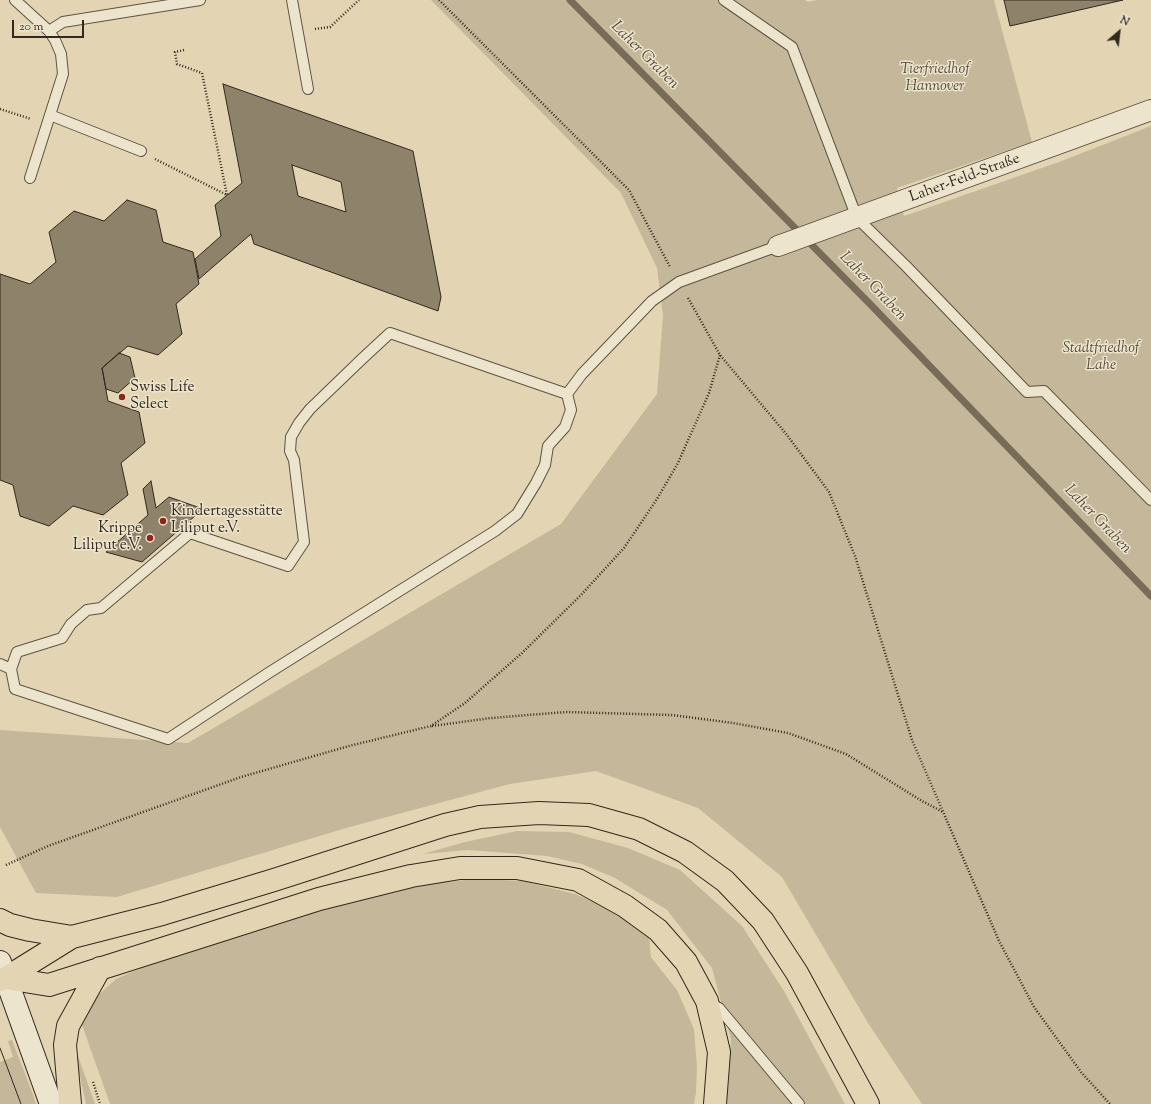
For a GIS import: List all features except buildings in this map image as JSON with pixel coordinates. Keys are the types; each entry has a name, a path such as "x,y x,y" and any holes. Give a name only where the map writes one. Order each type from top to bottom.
{"highway":[{"path":"2,973 72,937 184,907 446,825 480,817 539,813 589,815 639,829 685,852 725,881 763,921 797,973 868,1104"},
{"path":"2,973 49,985 319,899 403,878 460,868 517,868 578,880 625,906 658,930 686,962 707,1001 719,1052 715,1104"},
{"path":"0,920 10,926 72,937"},
{"path":"70,1104 65,1044 68,1026 100,968"}],"main road":[{"path":"2,973 51,1104"}],"street":[{"name":"Laher-Feld-Straße","path":"778,246 1151,110"}],"lane":[{"path":"15,0 49,31 55,40 61,54 63,74 30,178"},
{"path":"49,31 64,22 200,0"},
{"path":"292,0 308,89"},
{"path":"724,0 792,47 857,218 906,266 1027,392 1044,391 1151,500"},
{"path":"49,120 141,151"},
{"path":"567,394 582,374 652,301 679,282 778,246"},
{"path":"390,333 567,394 571,410 565,427 548,446 545,465 517,514 495,531 270,672 168,739 15,689 11,669 17,652 62,638 71,624 82,614 87,610 101,608 190,533 288,566 304,542 294,460 290,451 291,437 299,423 310,409 390,333"},
{"path":"0,664 11,669"},
{"path":"707,1001 719,1008 799,1104"}],"path":[{"path":"297,31 330,27 359,0"},
{"path":"439,0 629,190 679,282"},
{"path":"141,151 227,196 202,73 177,64 175,52 184,50"},
{"path":"0,109 49,120"},
{"path":"686,294 720,354 787,436 829,492 855,556 912,740 999,941 1034,1007 1081,1072 1110,1104"},
{"path":"431,726 465,703 522,653 581,596 624,548 657,499 678,463 708,393 720,354"},
{"path":"6,865 48,846 241,777 349,746 431,726 491,718 566,712 672,715 733,723 788,733 846,754 922,801 943,812"}],"green space":[{"path":"431,0 805,0 808,2 817,0 994,0 1032,142 897,188 904,216 1059,162 1151,126 1151,1104 922,1104 868,1023 782,877 698,808 596,771 510,784 346,828 117,897 36,893 0,827 0,730 188,743 561,524 657,394 663,315 657,268 621,193"},
{"path":"517,831 569,832 628,848 680,870 742,926 784,991 845,1104 725,1104 728,1089 731,1040 712,968 667,910 615,878 582,864 547,856 468,850 423,854 465,842"},
{"path":"477,879 523,881 575,894 619,913 649,936 651,957 677,990 694,1029 697,1067 694,1104 110,1104 81,1022 95,998 116,979 141,968 352,900 436,883"},
{"path":"12,1040 36,1104 0,1104 0,1062 13,1057 8,1041"},
{"path":"78,1056 95,1104 86,1104 78,1067"}],"waterway":[{"name":"Laher Graben","path":"570,0 871,305 1151,596"}],"tram line":[{"path":"0,1048 21,1104"}],"place":[{"name":"Swiss Life Select","path":"122,397"},
{"name":"Kindertagesstätte Liliput e.V.","path":"163,521"},
{"name":"Krippe Liliput e.V.","path":"150,538"}],"park label":[{"name":"Tierfriedhof Hannover","path":"935,78"},
{"name":"Stadtfriedhof Lahe","path":"1101,358"}]}
